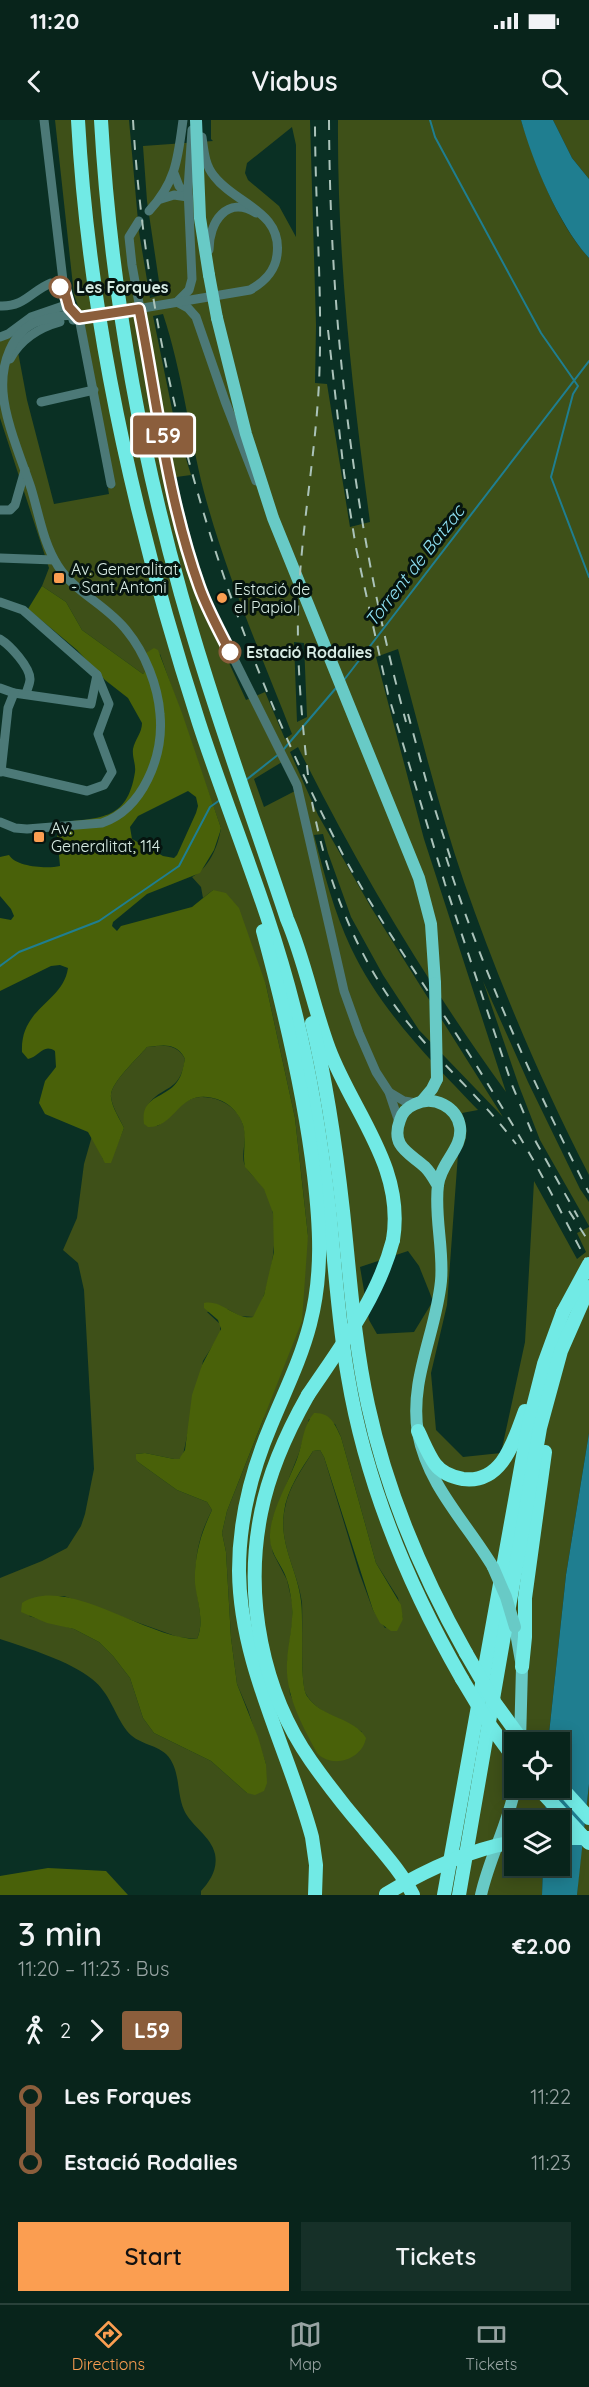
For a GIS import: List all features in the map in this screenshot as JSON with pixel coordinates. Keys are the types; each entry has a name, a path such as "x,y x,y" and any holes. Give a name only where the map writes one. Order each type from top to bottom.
{"highway":[{"path":"78,120 93,286 121,434 161,598 209,755 247,867 284,1009 300,1083 313,1164 320,1250 316,1295 306,1339 260,1453 246,1498 240,1543 240,1588 246,1634 254,1664 312,1837 316,1865 315,1895"},
{"path":"101,120 116,282 141,429 181,593 230,749 287,919 298,944 332,1056 378,1147 388,1172 395,1206 393,1240 385,1266 369,1301 308,1395 278,1457 261,1513 255,1576 263,1647 278,1700 300,1744 338,1798 394,1866 413,1895"},
{"path":"247,867 263,904 286,975 311,1082 325,1173 346,1364 365,1452 384,1514 407,1573 462,1679 504,1744"},
{"path":"287,919 331,1114 357,1342 372,1423 390,1486 412,1544 434,1592 466,1653 515,1732"},
{"path":"522,1667 527,1583 546,1380 544,1364 560,1318 589,1264"},
{"path":"418,1431 440,1470 472,1480 496,1470 510,1449 561,1351 589,1287"},
{"path":"444,1895 529,1423 546,1380"},
{"path":"459,1895 539,1436 546,1380"},
{"path":"570,1797 589,1818"},
{"path":"547,1798 589,1843"},
{"path":"570,1838 589,1838"},
{"path":"386,1894 440,1865 504,1845"}],"main road":[{"path":"196,120 200,218 209,276 246,434 273,518 419,878 431,924 437,1079 444,1105"},
{"path":"437,1079 432,1089 406,1111 399,1122 398,1129 399,1143 407,1155 433,1176 438,1186"},
{"path":"419,1102 433,1101 444,1105 458,1119 461,1133 457,1147 448,1158 438,1186 441,1282 435,1316 417,1385 418,1431 424,1456 434,1480 493,1567 506,1596 516,1627 522,1667 522,1732"},
{"path":"418,1162 430,1164 448,1158"},
{"path":"481,1895 512,1798"}],"street":[{"path":"44,120 65,298 69,307 81,317 111,484"},
{"path":"149,211 169,187 174,173 183,120"},
{"path":"177,302 189,290 192,279 188,196 196,120"},
{"path":"135,309 240,293 260,284 271,272 277,257 278,244 270,224 252,205 222,185 210,171 196,120"},
{"path":"174,173 179,186 188,196"},
{"path":"160,199 174,195 188,196"},
{"path":"209,276 210,236 217,218 234,209 246,209 270,224"},
{"path":"139,221 130,233 129,240 135,309 173,490 198,584 300,792 337,964 350,1010 372,1062 389,1092 399,1122"},
{"path":"0,306 15,305 51,283 65,298"},
{"path":"6,366 25,339 59,317 65,298"},
{"path":"0,339 31,317 65,298"},
{"path":"177,302 188,308 196,317 242,446 273,518"},
{"path":"0,822 15,828 27,829 95,824 111,820 128,807 145,784 158,745 161,716 149,672 138,648 119,622 73,585 54,560 4,401 3,383 9,351 14,340 30,326 59,317 81,317"},
{"path":"39,329 81,317"},
{"path":"0,339 25,339"},
{"path":"0,339 9,351"},
{"path":"41,402 94,390"},
{"path":"0,510 10,510 15,505 25,470"},
{"path":"0,558 54,560"},
{"path":"0,602 23,610 97,675 109,704 98,734 112,768 111,777 104,785 87,791 1,771 5,705 14,693"},
{"path":"0,639 7,644 28,670 30,679 26,694"},
{"path":"0,688 14,693 91,704 97,675"},
{"path":"389,1092 404,1101 419,1102"}],"green space":[{"path":"55,120 129,120 139,232 150,298 161,295 147,201 143,146 213,141 211,139 211,120 310,120 316,325 315,383 327,384 350,527 370,522 357,422 343,271 338,120 521,120 548,192 567,228 589,258 589,1175 537,1067 477,919 429,766 398,649 376,657 424,839 506,1092 421,967 369,881 298,747 290,752 318,815 372,909 503,1117 419,1030 383,975 351,917 323,834 314,835 339,921 363,971 408,1034 478,1110 462,1113 466,1134 462,1149 458,1154 447,1305 431,1373 436,1430 463,1457 501,1453 525,1342 534,1181 577,1259 586,1252 577,1233 589,1227 589,1433 566,1575 549,1732 504,1732 504,1798 546,1798 545,1810 504,1810 504,1876 543,1876 542,1895 201,1895 201,1891 214,1870 215,1854 209,1842 184,1810 171,1760 162,1751 127,1731 108,1697 83,1672 48,1656 0,1639 0,1578 67,1548 81,1526 94,1469 84,1290 78,1263 63,1250 77,1218 84,1164 92,1136 103,1159 115,1150 124,1128 114,1109 111,1097 119,1078 147,1047 169,1046 178,1050 185,1059 183,1070 175,1083 147,1106 157,1126 183,1104 195,1098 218,1100 231,1107 241,1119 244,1127 244,1163 264,1188 270,1201 275,1233 267,1284 254,1317 240,1316 227,1309 207,1312 220,1324 220,1334 203,1361 183,1455 179,1459 174,1459 145,1453 136,1454 138,1462 177,1490 207,1502 212,1510 201,1536 196,1563 199,1632 197,1639 178,1637 64,1596 53,1596 29,1616 74,1629 99,1642 130,1678 143,1718 154,1733 211,1761 247,1793 266,1764 237,1684 231,1638 226,1552 222,1533 227,1511 263,1420 308,1236 295,1118 266,985 213,890 203,898 201,887 192,877 208,863 218,842 221,828 160,654 143,674 82,630 66,602 42,586 49,568 0,418 0,340 15,336 27,400 54,504 109,494 108,488 115,487 84,323 74,295","holes":["292,127 296,145 296,237 279,206 248,180 245,173 247,163","163,314 170,336 204,492 223,554 292,734 285,739 265,692 246,700 204,608 189,568 169,478 191,475 174,419 153,316","294,642 304,643 307,717 297,722","282,762 295,791 264,807 254,779","408,1251 419,1266 433,1301 414,1332 377,1334 369,1320 360,1267","309,1419 335,1424 341,1437 376,1563 398,1598 403,1619 385,1628 373,1610 324,1457 320,1450 313,1451 296,1478 285,1508 283,1521 286,1545 302,1603 304,1688 317,1707 362,1732 314,1746 290,1694 287,1664 292,1602 287,1580 273,1553 270,1538 273,1518 299,1453"]},
{"path":"553,120 589,120 589,179 572,158"},
{"path":"42,586 66,602 82,630 143,674 146,670 146,653 154,648 158,650 221,828 214,850 200,873 147,894 113,922 112,926 117,931 121,926 192,907 213,890 226,893 239,908 266,985 295,1118 308,1236 302,1321 227,1511 222,1533 226,1552 231,1638 237,1684 266,1764 267,1783 264,1791 255,1795 247,1793 211,1761 154,1733 143,1718 130,1678 99,1642 74,1629 47,1623 21,1612 22,1603 40,1596 61,1596 107,1610 154,1629 197,1639 200,1618 195,1583 197,1554 212,1510 207,1502 177,1490 138,1462 136,1454 145,1453 179,1459 185,1450 192,1395 202,1365 221,1329 218,1320 204,1308 204,1303 217,1304 240,1316 253,1317 264,1295 274,1252 273,1213 264,1189 245,1167 243,1125 232,1108 222,1101 207,1097 196,1098 187,1102 166,1121 158,1125 148,1127 144,1124 144,1115 150,1102 172,1087 180,1077 185,1059 174,1047 164,1045 147,1047 115,1085 111,1097 114,1109 124,1128 111,1163 105,1163 88,1132 45,1114 39,1103 45,1081 56,1067 55,1051 44,1049 28,1059 22,1052 23,1037 34,1015 65,980 68,968 60,965 51,966 0,991 0,918 11,920 14,916 0,896 0,857 9,855 25,865 60,866 56,823 97,818 118,809 125,801 135,772 133,749 142,723 128,698 105,680 77,650 28,609","holes":["188,791 196,797 198,806 196,813 174,858 163,856 132,839 130,827 138,816"]},
{"path":"483,981 528,1082 580,1189 589,1202 589,1226 540,1140"},
{"path":"314,1413 328,1417 341,1437 376,1563 401,1605 403,1619 397,1631 391,1631 380,1623 373,1610 324,1457 320,1450 313,1451 288,1495 283,1524 286,1547 301,1601 302,1666 307,1696 320,1709 354,1726 366,1738 359,1752 353,1757 338,1761 323,1758 317,1753 300,1721 292,1698 287,1674 292,1622 291,1598 287,1580 272,1549 270,1538 276,1507 298,1456 305,1428"},
{"path":"589,1784 589,1895 577,1895 578,1880"},
{"path":"48,1868 106,1871 128,1895 0,1895 0,1876"}],"water":[{"path":"521,120 553,120 572,158 589,179 589,258 567,229 548,193 532,155"},
{"path":"589,1433 589,1784 577,1895 542,1895 543,1876 570,1876 570,1810 545,1810 546,1798 570,1798 570,1732 549,1732 566,1575"}],"waterway":[{"path":"430,120 435,137 541,333 578,386 573,394 551,477 589,577"},
{"name":"Torrent de Batzac","path":"344,680 589,361"},
{"name":"Torrent de Batzac","path":"283,750 336,688"},
{"name":"Torrent de Batzac","path":"246,780 279,754"},
{"name":"Torrent de Batzac","path":"0,966 19,952 99,921 179,866 210,807 220,800"}],"railway":[{"path":"133,120 141,215 155,310 175,404 199,496 228,588 261,678 299,765 341,851 390,934 511,1122 589,1265"},
{"path":"308,775 300,694 298,613 319,383 320,317 315,120"},
{"path":"329,120 334,272 348,423 372,573 406,722"},
{"path":"328,330 344,473 356,548 388,694 445,884 512,1085 536,1142 578,1217"},
{"path":"408,714 452,863"},
{"path":"312,802 334,886 369,965 401,1014 516,1144"},
{"path":"446,857 493,986 589,1193"},
{"path":"569,1211 589,1242"}],"bus line":[{"name":"L59","path":"60,287 64,289 69,307 79,318 139,309 172,484 187,546 198,584 230,652"}],"place":[{"name":"Les Forques","path":"60,287"},
{"name":"Av. Generalitat - Sant Antoni","path":"59,578"},
{"name":"Estació de el Papiol","path":"222,598"},
{"name":"Estació Rodalies","path":"230,652"},
{"name":"Av. Generalitat, 114","path":"39,837"}]}
